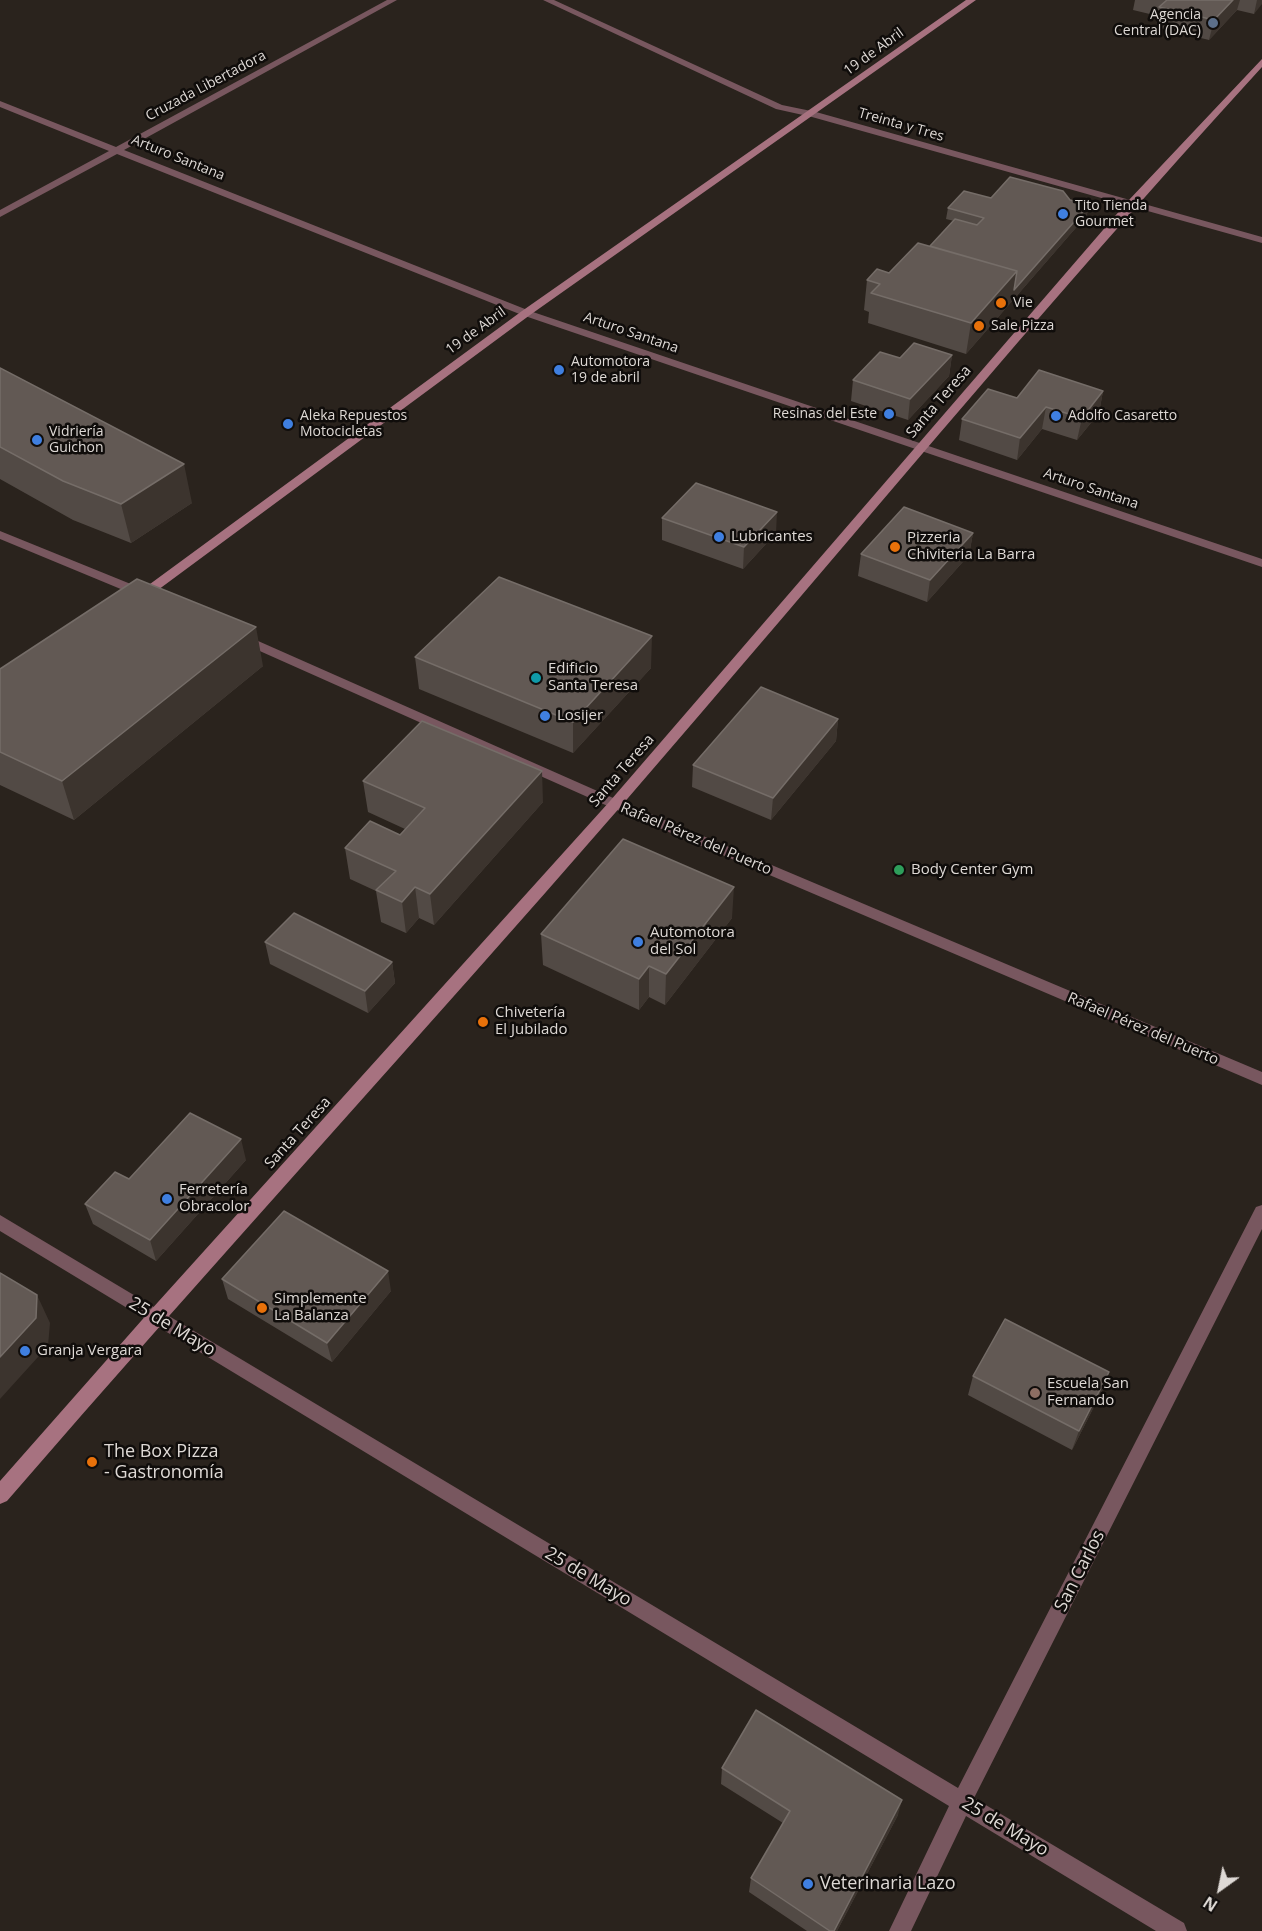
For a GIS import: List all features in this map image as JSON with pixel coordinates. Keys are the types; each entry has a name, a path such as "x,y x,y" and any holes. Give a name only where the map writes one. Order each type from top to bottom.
{"street":[{"name":"Cruzada Libertadora","path":"0,214 393,0"},
{"name":"Treinta y Tres","path":"547,0 779,107 813,114 1262,240"},
{"name":"19 de Abril","path":"125,607 150,597 526,313 813,114 972,0"},
{"name":"Santa Teresa","path":"0,1495 155,1317 615,804 1132,203 1262,62"},
{"name":"Arturo Santana","path":"0,104 526,313 1262,563"},
{"path":"0,535 150,597"},
{"name":"Rafael Pérez del Puerto","path":"231,633 615,804 1262,1079"},
{"name":"San Carlos","path":"900,1931 962,1801 1262,1212"},
{"name":"25 de Mayo","path":"0,1222 1176,1931"}],"building":[{"path":"1167,0 1233,0 1214,20 1159,7"},
{"path":"1010,177 1063,191 1070,200 1089,205 1014,290 1017,271 930,246 955,219 977,225 984,218 948,208 964,191 991,198"},
{"path":"918,243 1017,271 971,323 871,293 880,284 867,280 877,269 889,273"},
{"path":"914,343 952,355 910,399 853,380 880,352 900,358"},
{"path":"0,368 184,464 121,504 63,481 0,447"},
{"path":"1039,370 1103,391 1082,418 1046,407 1020,438 962,419 988,389 1017,398"},
{"path":"696,483 777,512 744,547 662,518"},
{"path":"904,507 973,533 930,580 861,554"},
{"name":"Edificio Santa Teresa","path":"499,577 652,636 573,722 415,657"},
{"path":"137,579 256,627 62,781 0,752 0,669"},
{"path":"761,687 838,719 773,798 693,765"},
{"path":"422,721 542,771 430,894 415,887 402,902 376,890 396,871 345,848 370,821 400,835 425,808 363,781"},
{"name":"Automotora del Sol","path":"623,839 734,887 666,974 649,966 639,979 541,934"},
{"path":"294,913 392,962 365,991 265,942"},
{"path":"190,1113 241,1139 150,1240 85,1204 115,1172 129,1179"},
{"path":"284,1211 388,1271 327,1343 222,1279"},
{"path":"0,1273 37,1295 36,1318 0,1357"},
{"name":"Escuela San Fernando","path":"1005,1319 1109,1372 1079,1431 973,1376"},
{"path":"756,1710 902,1800 834,1931 830,1931 751,1878 790,1811 722,1768"}],"place":[{"name":"Agencia Central (DAC)","path":"1213,23"},
{"name":"Tito Tienda Gourmet","path":"1063,214"},
{"name":"Vie","path":"1001,303"},
{"name":"Sale Pizza","path":"979,326"},
{"name":"Automotora 19 de abril","path":"559,370"},
{"name":"Resinas del Este","path":"889,414"},
{"name":"Adolfo Casaretto","path":"1056,416"},
{"name":"Aleka Repuestos Motocicletas","path":"288,424"},
{"name":"Vidriería Guichon","path":"37,440"},
{"name":"Lubricantes","path":"719,537"},
{"name":"Pizzeria Chiviteria La Barra","path":"895,547"},
{"name":"Edificio Santa Teresa","path":"536,678"},
{"name":"Losijer","path":"545,716"},
{"name":"Body Center Gym","path":"899,870"},
{"name":"Automotora del Sol","path":"638,942"},
{"name":"Chivetería El Jubilado","path":"483,1022"},
{"name":"Ferretería Obracolor","path":"167,1199"},
{"name":"Simplemente La Balanza","path":"262,1308"},
{"name":"Granja Vergara","path":"25,1351"},
{"name":"Escuela San Fernando","path":"1035,1393"},
{"name":"The Box Pizza - Gastronomía","path":"92,1462"},
{"name":"Veterinaria Lazo","path":"808,1884"}]}
